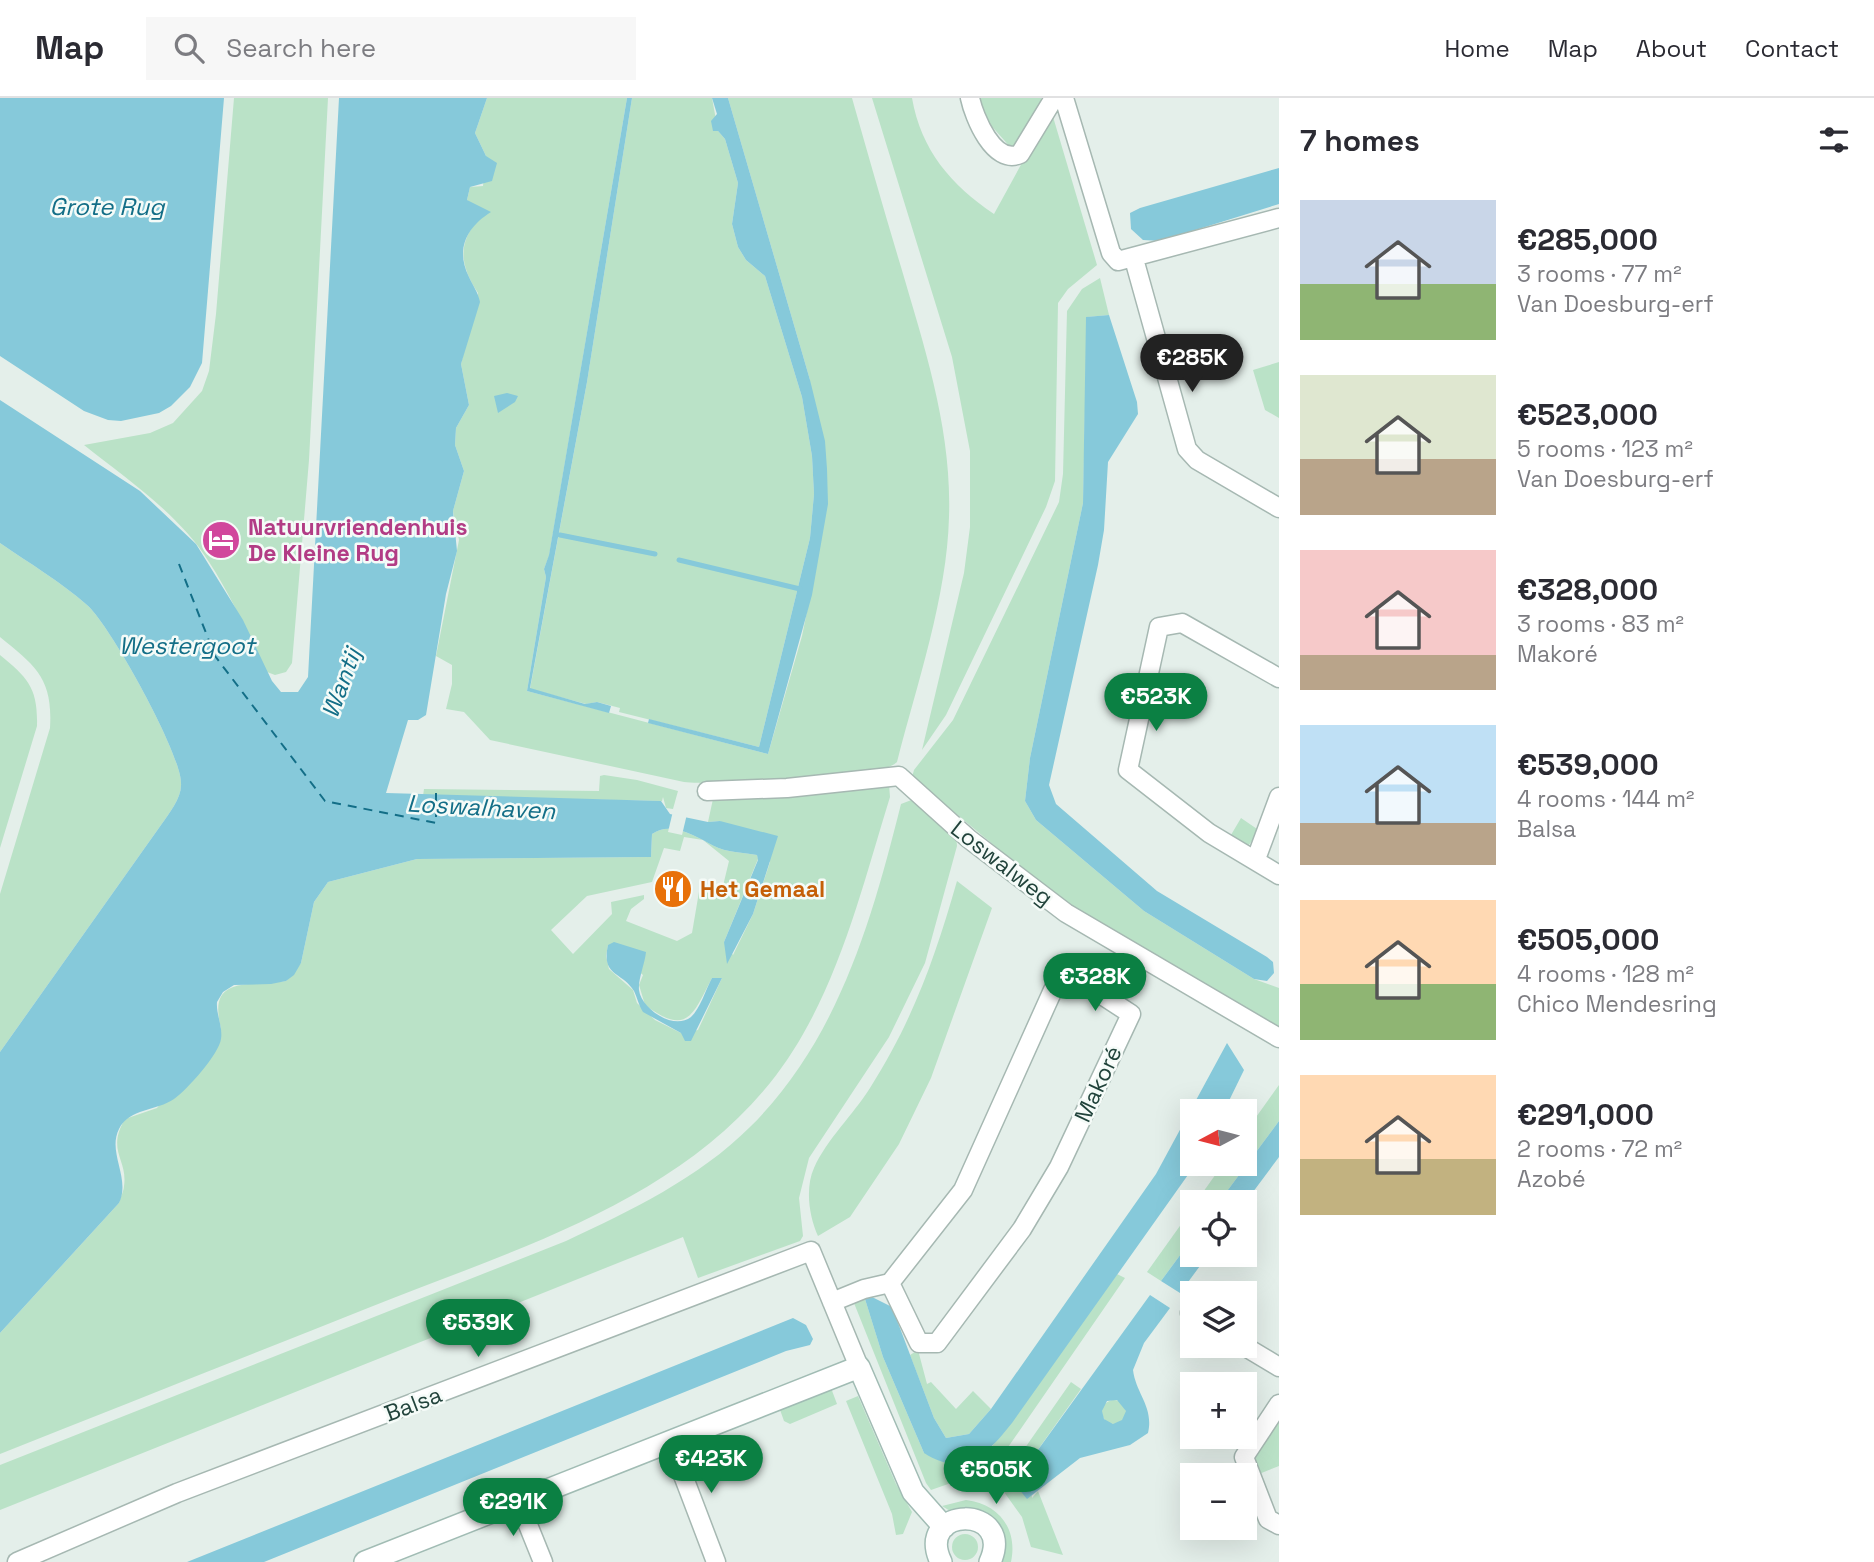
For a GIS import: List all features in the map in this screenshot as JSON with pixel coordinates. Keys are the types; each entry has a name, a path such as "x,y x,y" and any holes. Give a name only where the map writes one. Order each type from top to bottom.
{"street":[{"path":"970,98 990,142 1006,156 1014,157 1020,154 1054,98"},
{"path":"1064,98 1111,253 1126,260 1279,218"},
{"path":"1126,260 1187,449 1197,460 1279,508"},
{"path":"1279,678 1182,623 1160,627 1128,770 1209,833 1279,875"},
{"name":"Loswalweg","path":"707,791 787,788 899,776 969,839 1066,913 1279,1038"},
{"path":"1256,859 1279,797"},
{"name":"Makoré","path":"1065,971 1131,1014 1059,1167 1022,1228 937,1343 919,1343 890,1283 963,1190 1053,990 1065,971"},
{"name":"Balsa","path":"17,1562 177,1493 811,1251 859,1367"},
{"path":"832,1302 864,1289 890,1283"},
{"path":"1257,1354 1279,1367"},
{"path":"370,1561 518,1500 859,1367 912,1492 944,1527"},
{"path":"1279,1405 1244,1457 1268,1519 1279,1525"},
{"path":"670,1441 716,1562"},
{"path":"518,1500 543,1562"},
{"path":"941,1562 936,1545 944,1527 958,1518 967,1517 983,1523 989,1529 995,1546 990,1562"}],"green space":[{"path":"234,98 328,98 309,460 292,663 286,672 275,675 267,672 225,589 197,545 168,513 84,445 150,433 173,423 202,391 209,371 216,314"},
{"path":"487,98 627,98 549,556 544,569 546,577 527,691 768,754 802,636 817,562 810,380 728,98 852,98 928,359 941,421 949,485 943,578 930,640 897,762 860,774 830,778 729,783 684,782 490,740 464,712 446,709 452,684 452,665 436,656 459,540 453,511 464,471 455,445 456,428 469,405 461,364 478,293 465,265 464,247 479,219 467,200 470,187 483,186 486,156 475,133"},
{"path":"632,98 712,98 718,131 725,139 738,183 732,224 738,247 746,260 765,276 802,397 812,456 814,494 810,538 759,747 619,712 620,708 597,702 586,704 530,689 587,382"},
{"path":"872,98 912,98 923,134 940,165 964,191 994,214 1051,110 1097,265 1068,289 1058,303 1055,481 1046,507 946,715 922,750 964,573 970,527 970,451 952,357"},
{"path":"978,98 1041,98 1043,105 1021,147 1012,149 987,121"},
{"path":"1100,278 1109,315 1087,317 1083,503 1030,758 1025,801 1036,820 1144,911 1254,979 1279,988 1279,1031 1067,906 912,777 914,770 953,720 1059,502 1063,474 1067,311 1082,289"},
{"path":"1279,362 1279,418 1265,410 1253,370"},
{"path":"0,543 67,588 98,617 143,690 170,745 178,768 181,789 171,810 0,1052 0,894 50,728 50,711 49,697 40,675 0,637"},
{"path":"0,655 18,670 29,685 36,702 37,726 0,848"},
{"path":"600,776 678,791 673,809 666,808 663,797 662,801 423,796 424,789 599,791"},
{"path":"889,784 890,797 856,909 829,982 793,1051 770,1083 730,1125 685,1162 636,1193 584,1220 476,1266 0,1454 0,1333 119,1203 124,1177 117,1139 125,1119 157,1108 221,1028 218,1011 220,999 226,991 245,984 286,981 301,963 314,902 328,882 417,859 651,857 652,834 659,830 675,829 684,831 703,840 714,846 724,850 757,855 758,859 724,942 733,955 753,914 770,862 720,821 708,822 713,799","holes":["684,837 703,840 729,861 722,890 700,886 692,933 677,941 626,921 631,909 644,899 644,895 611,902 612,914 573,954 551,930 587,896 652,882 664,848 680,851","608,945 643,975 639,985 645,1005 659,1015 680,1020 694,1011 712,978 722,978 698,1030 681,1033 655,1020 637,1003 633,990 609,969 606,956"]},
{"path":"914,799 956,835 957,846 925,963 889,1037 809,1158 799,1198 803,1236 800,1241 698,1278 683,1237 0,1510 0,1465 566,1241 663,1192 709,1162 750,1127 781,1093 807,1056 829,1017 864,934 901,804"},
{"path":"1241,818 1260,831 1248,846 1231,835"},
{"path":"957,881 992,908 931,1078 899,1144 850,1217 818,1236 809,1202 814,1168 826,1147 870,1088 899,1038 931,962"},
{"path":"1279,1085 1279,1121 1257,1151 1257,1116"},
{"path":"1214,1176 1238,1176 1228,1190 1205,1190"},
{"path":"1180,1226 1180,1255 1161,1281 1147,1272"},
{"path":"1117,1274 1125,1278 984,1482 978,1485 951,1483 931,1490 854,1303 865,1299 883,1357 924,1453 988,1452"},
{"path":"918,1350 927,1384 931,1382 956,1409 973,1391 991,1409 969,1434 946,1438 934,1418 910,1355"},
{"path":"1071,1382 1081,1389 1027,1465 1032,1498 1038,1491 1063,1555 1031,1547 1022,1517 999,1485"},
{"path":"831,1388 837,1404 790,1424 784,1421 779,1407"},
{"path":"858,1396 896,1484 912,1512 903,1534 896,1535 892,1514 846,1401"},
{"path":"1114,1400 1123,1403 1126,1412 1123,1421 1114,1424 1105,1421 1102,1412 1105,1403"},
{"path":"1279,1416 1279,1466 1259,1474 1253,1457"},
{"path":"966,1500 988,1507 1003,1520 1012,1539 1011,1562 1002,1562 999,1541 942,1506"},
{"path":"965,1534 974,1538 978,1547 974,1556 965,1560 956,1556 952,1547 956,1538"}],"water":[{"name":"Grote Rug","path":"0,98 224,98 202,363 190,387 171,406 159,413 121,421 108,420 84,411 0,356"},
{"path":"339,98 487,98 475,133 486,156 497,163 492,181 470,187 467,200 491,212 475,225 463,248 465,267 480,302 461,364 469,405 456,428 455,445 464,471 453,511 457,551 446,594 426,715 418,720 408,720 386,793 661,801 670,814 708,822 720,821 778,836 753,914 727,964 724,942 758,860 757,855 724,850 675,829 659,830 652,834 651,857 417,859 328,882 314,902 301,963 294,975 286,981 271,984 234,985 223,992 217,1002 221,1039 209,1062 174,1099 136,1113 119,1129 116,1147 122,1194 119,1203 0,1333 0,1052 171,810 177,800 181,783 170,745 143,690 98,617 67,588 0,543 0,400 140,491 196,544 243,620 272,681 281,692 298,692 308,677"},
{"path":"627,98 632,98 587,382 530,688 585,704 597,702 611,706 609,713 527,691 546,577 544,569 549,555"},
{"path":"712,98 728,98 810,380 825,441 828,504 812,595 768,754 648,723 649,719 759,747 810,538 814,494 812,456 802,397 765,276 746,260 738,247 732,224 738,183 725,139 718,131 713,131 711,121 717,114"},
{"path":"1279,168 1279,204 1160,241 1143,240 1131,229 1130,213 1140,208"},
{"path":"1109,315 1137,402 1138,414 1108,462 1104,530 1098,565 1049,785 1056,804 1157,891 1273,962 1274,973 1267,981 1254,979 1144,911 1036,820 1025,801 1030,758 1083,503 1086,317"},
{"path":"507,393 518,396 515,402 498,413 494,396"},
{"path":"614,942 646,952 639,986 641,997 652,1010 667,1019 684,1021 691,1017 712,978 722,978 691,1041 685,1041 681,1033 643,1012 634,991 607,963 608,945"},
{"path":"1227,1043 1244,1070 1230,1099 1197,1099"},
{"path":"1279,1121 1279,1157 1254,1190 1228,1190 1238,1176 1257,1176 1257,1151"},
{"path":"1180,1130 1180,1176 1187,1176 1012,1423 984,1453 963,1463 952,1464 924,1453 883,1357 865,1299 872,1297 892,1307 934,1418 946,1438 969,1434 991,1409 1156,1174"},
{"path":"1180,1255 1180,1267 1199,1267 1189,1281 1180,1281 1180,1293 1161,1281"},
{"path":"1150,1295 1170,1308 1144,1343 1133,1370 1149,1416 1148,1433 1130,1445 1080,1458 1027,1499 1018,1488 1027,1465","holes":["1117,1400 1126,1411 1122,1420 1113,1424 1104,1419 1102,1411 1107,1401"]},
{"path":"793,1318 806,1325 813,1339 810,1345 786,1351 264,1562 187,1562"}],"pier":[{"path":"673,811 687,814 682,835 668,832"}],"waterway":[{"path":"560,535 655,554"},
{"path":"679,560 800,589"}],"ferry route":[{"path":"179,564 215,656 325,801 436,823 436,793"}],"place":[{"name":"Natuurvriendenhuis De Kleine Rug","path":"221,540"},
{"name":"Het Gemaal","path":"673,889"}],"water label":[{"name":"Westergoot","path":"187,645"},
{"name":"Wantij","path":"341,683"},
{"name":"Loswalhaven","path":"481,807"}]}
